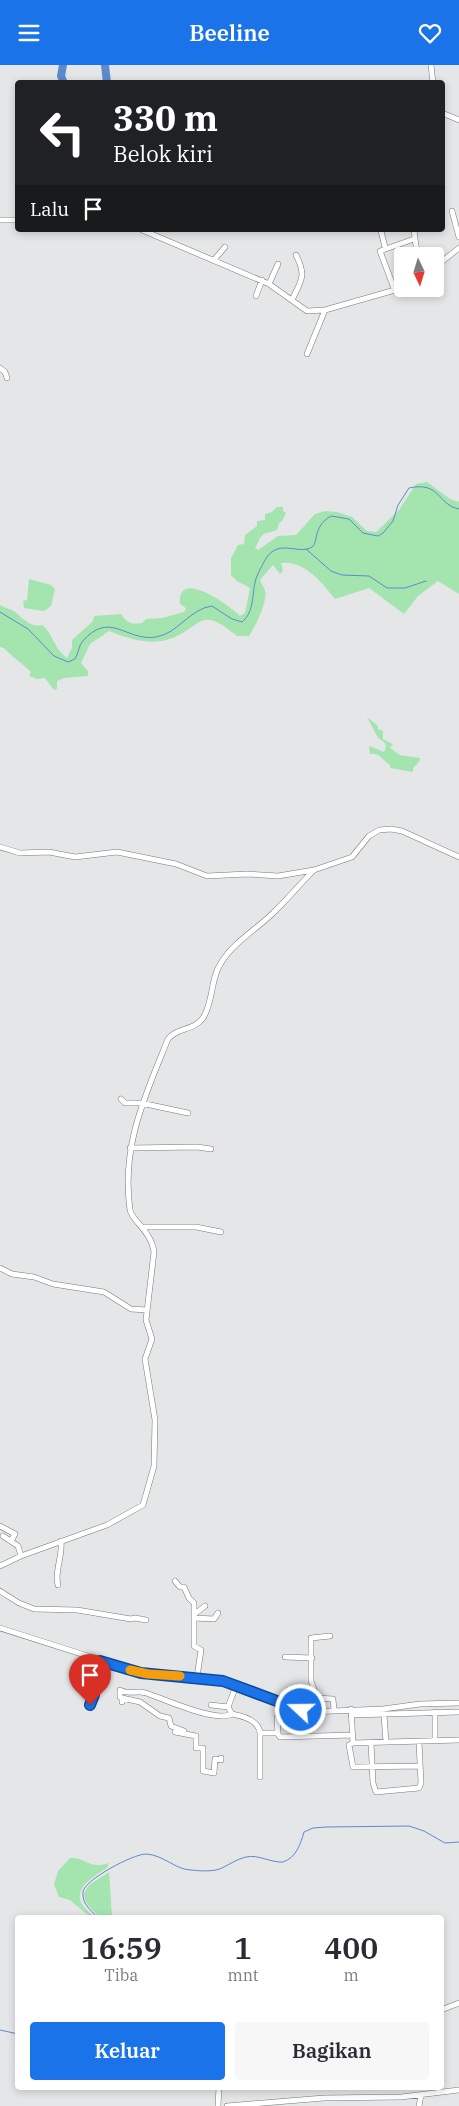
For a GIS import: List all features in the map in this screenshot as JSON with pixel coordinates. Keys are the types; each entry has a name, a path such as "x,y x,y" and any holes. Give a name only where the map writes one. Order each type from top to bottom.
{"street":[{"path":"431,65 433,80"},
{"path":"445,114 459,120"},
{"path":"452,211 459,237"},
{"path":"0,220 15,221"},
{"path":"147,232 269,283 307,311 324,310 394,291"},
{"path":"380,232 386,247"},
{"path":"414,232 417,247"},
{"path":"394,288 380,251 386,247 414,239"},
{"path":"214,260 225,247"},
{"path":"444,260 459,248"},
{"path":"292,300 303,272 296,255"},
{"path":"269,283 278,264"},
{"path":"256,296 262,280"},
{"path":"307,354 324,310"},
{"path":"0,368 5,372 6,377"},
{"path":"0,847 20,853 49,852 74,857 117,852 176,864 207,876 247,875 278,877 314,870 352,857 369,836 379,830 386,829 402,831 459,857"},
{"path":"0,1566 21,1556 107,1525 135,1511 144,1503 154,1466 155,1421 145,1359 152,1339 146,1323 154,1252 152,1242 144,1227 131,1212 129,1164 130,1149 141,1103 171,1036 177,1031 192,1027 203,1018 212,995 216,971 225,957 271,915 314,870"},
{"path":"120,1099 125,1103 141,1103 188,1113"},
{"path":"130,1149 197,1147 211,1149"},
{"path":"144,1227 196,1227 221,1232"},
{"path":"0,1269 12,1274 34,1277 53,1284 104,1292 131,1309 147,1311"},
{"path":"0,1526 14,1534 12,1541"},
{"path":"3,1536 18,1547 21,1556"},
{"path":"58,1585 56,1576 62,1551 61,1541"},
{"path":"175,1581 180,1587 184,1587 189,1598 194,1603 194,1645 201,1650 197,1677"},
{"path":"0,1591 19,1603 34,1609 77,1610 146,1620"},
{"path":"194,1617 198,1609 205,1606"},
{"path":"194,1617 214,1619 218,1613"},
{"path":"0,1628 141,1673 223,1681 309,1712 334,1710 384,1715 459,1711"},
{"path":"330,1636 312,1638 312,1681 317,1698 332,1699 334,1710"},
{"path":"285,1657 312,1658"},
{"path":"90,1705 94,1695 95,1678 100,1661"},
{"path":"232,1714 228,1707 236,1685"},
{"path":"185,1733 176,1727 170,1726 169,1719 160,1716 140,1702 122,1700 120,1690 126,1693 138,1690 182,1707 204,1713 223,1717 232,1714 256,1722 260,1733 260,1777"},
{"path":"351,1712 420,1704 459,1703"},
{"path":"211,1705 228,1707"},
{"path":"351,1712 352,1743 349,1745 352,1766 420,1766"},
{"path":"435,1712 435,1741"},
{"path":"384,1715 386,1742"},
{"path":"277,1718 280,1737 352,1735"},
{"path":"175,1732 196,1736 196,1748 203,1748 203,1771 214,1773 215,1759 221,1760 221,1758"},
{"path":"260,1733 278,1733"},
{"path":"352,1743 459,1740"},
{"path":"371,1743 374,1790 376,1792 419,1788 419,1742"},
{"path":"444,2009 459,2003"},
{"path":"218,2106 219,2090"},
{"path":"227,2106 324,2098 401,2097 424,2092 459,2090"},
{"path":"419,2106 424,2092"}],"green space":[{"path":"427,482 450,499 459,502 459,594 438,581 418,596 404,614 369,588 335,599 319,580 305,569 290,563 281,563 283,571 280,574 273,565 260,580 265,591 265,601 249,636 237,636 224,626 214,621 206,620 200,621 178,636 152,642 137,640 109,631 90,644 81,663 88,671 88,676 64,678 57,681 57,689 54,690 45,678 37,679 29,676 31,672 4,648 0,647 0,605 13,611 31,624 42,625 62,654 67,658 72,648 72,640 93,621 94,616 121,614 130,623 135,624 142,623 146,619 163,618 184,612 186,608 180,604 181,593 187,589 205,592 240,616 245,613 250,588 237,581 231,575 231,558 238,545 244,544 245,535 257,526 257,521 265,520 265,514 272,512 277,507 283,507 283,511 286,513 279,523 277,530 264,534 261,537 255,548 258,550 278,536 296,535 315,514 325,511 337,512 352,517 367,531 376,532 399,510 416,484"},
{"path":"29,579 51,585 55,589 51,606 44,611 24,608 23,601 27,600"},
{"path":"367,717 378,726 378,729 383,731 383,739 393,744 390,748 400,755 420,758 413,768 413,772 390,768 390,765 379,756 370,754 369,746 384,752 386,747 385,743 378,738"},
{"path":"70,1858 80,1859 97,1865 108,1863 108,1867 86,1883 80,1893 83,1906 93,1915 88,1915 70,1900 59,1897 54,1884 58,1871"},
{"path":"109,1872 112,1915 97,1915 88,1905 84,1894 90,1885"}],"waterway":[{"path":"63,65 61,76 63,80"},
{"path":"105,65 107,80"},
{"path":"0,612 28,629 54,656 68,662 75,659 82,642 101,628 110,627 145,637 156,637 164,635 197,612 212,606 232,619 242,622 251,606 257,576 269,554 281,548 306,549 312,547 318,529 331,516 349,519 363,533 378,536 393,521 398,505 409,488 419,487 433,491 446,503 459,509"},
{"path":"306,549 331,571 342,575 369,576 387,588 405,588 426,581"},
{"path":"95,1915 84,1900 83,1892 85,1887 110,1869 140,1855 152,1855 180,1868 199,1871 219,1869 251,1856 283,1862 295,1854 304,1832 313,1828 326,1827 409,1826 424,1831 445,1843 459,1842"},
{"path":"0,2030 15,2033"}],"slow traffic":[{"path":"130,1670 148,1674 180,1676"}],"route":[{"path":"90,1705 96,1688 95,1678 100,1661 141,1673 223,1681 301,1710"}]}
